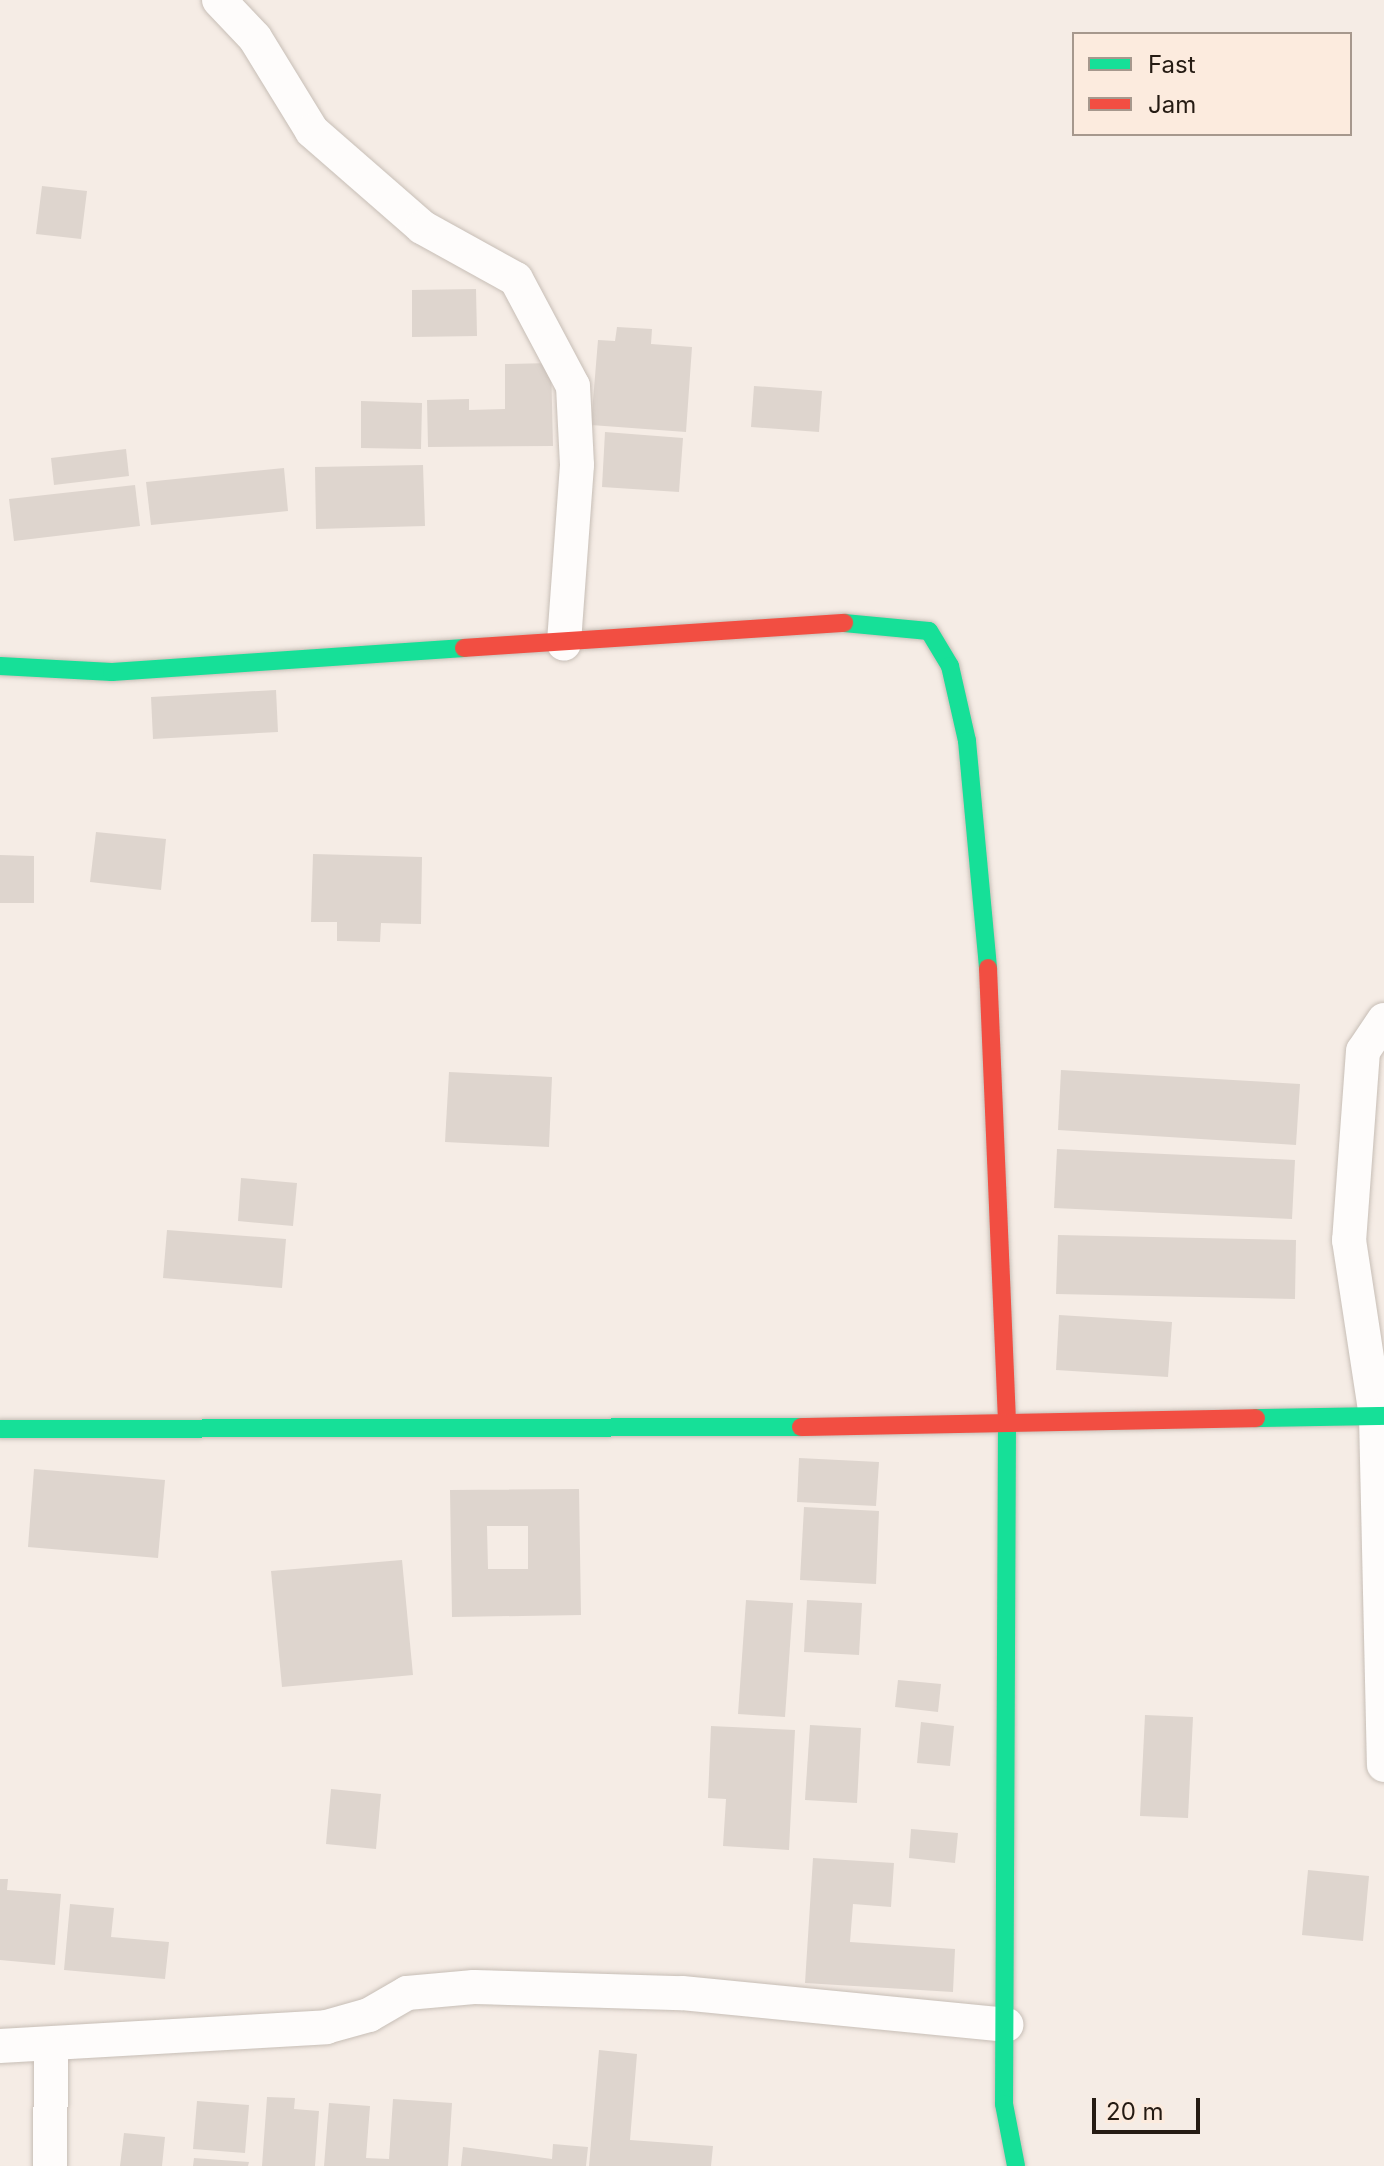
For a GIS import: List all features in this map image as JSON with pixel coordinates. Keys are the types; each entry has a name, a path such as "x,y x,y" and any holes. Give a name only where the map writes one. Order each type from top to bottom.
{"street":[{"path":"219,0 255,38 312,131 422,227 516,279 523,292 573,386 577,465 564,644"},
{"path":"0,666 112,672 880,622 929,631 950,666 967,741 985,892 1007,1426 1004,2104 1016,2166"},
{"path":"1384,1020 1363,1051 1349,1240 1380,1416 1384,1765"},
{"path":"0,1429 1007,1426 1380,1416"},
{"path":"0,2046 326,2027 369,2015 407,1993 474,1987 682,1993 1006,2025"},
{"path":"50,2166 51,2045"}],"building":[{"path":"42,186 87,191 81,239 36,234"},
{"path":"476,289 477,336 412,337 412,290"},
{"path":"617,327 652,329 651,344 692,347 686,432 591,425 598,340 615,341"},
{"path":"551,363 553,446 428,447 427,400 469,399 469,410 505,409 505,364"},
{"path":"754,386 822,391 819,432 751,427"},
{"path":"361,401 422,403 421,449 361,448"},
{"path":"605,432 683,438 679,492 602,487"},
{"path":"126,449 129,476 54,485 51,458"},
{"path":"423,465 425,526 316,529 315,467"},
{"path":"284,468 288,511 151,525 146,482"},
{"path":"135,485 140,526 14,541 9,499"},
{"path":"276,690 278,732 153,739 151,697"},
{"path":"96,832 166,839 161,890 90,882"},
{"path":"313,854 422,857 421,924 381,923 380,942 337,941 337,922 311,922"},
{"path":"0,855 34,856 34,903 0,903"},
{"path":"1061,1070 1300,1084 1296,1145 1058,1130"},
{"path":"449,1072 552,1077 549,1147 445,1142"},
{"path":"1057,1149 1295,1160 1292,1219 1054,1208"},
{"path":"241,1178 297,1183 293,1226 238,1221"},
{"path":"167,1230 286,1239 282,1288 163,1278"},
{"path":"1058,1235 1296,1240 1295,1299 1056,1294"},
{"path":"1059,1315 1172,1322 1168,1377 1056,1370"},
{"path":"799,1458 879,1462 876,1506 797,1502"},
{"path":"34,1469 165,1480 158,1558 28,1547"},
{"path":"579,1489 581,1615 452,1617 450,1490","holes":["487,1526 528,1526 528,1569 488,1569"]},
{"path":"804,1507 879,1511 876,1584 800,1580"},
{"path":"402,1560 413,1675 282,1687 271,1571"},
{"path":"746,1600 793,1603 785,1717 738,1714"},
{"path":"807,1600 862,1603 859,1655 804,1652"},
{"path":"898,1680 941,1684 938,1712 895,1707"},
{"path":"1145,1715 1193,1717 1188,1818 1140,1816"},
{"path":"921,1722 954,1726 950,1766 917,1763"},
{"path":"810,1725 861,1728 857,1803 805,1800"},
{"path":"711,1726 795,1730 789,1850 723,1846 726,1799 708,1798"},
{"path":"331,1789 381,1794 376,1849 326,1844"},
{"path":"911,1829 958,1833 955,1863 909,1858"},
{"path":"813,1858 894,1863 891,1907 853,1904 850,1942 955,1949 953,1992 805,1983"},
{"path":"1308,1870 1369,1876 1363,1941 1302,1935"},
{"path":"0,1879 8,1879 7,1890 61,1894 55,1965 0,1960"},
{"path":"70,1904 114,1908 111,1937 169,1942 165,1979 64,1970"},
{"path":"599,2050 637,2054 630,2140 713,2146 711,2166 589,2166"},
{"path":"267,2097 295,2098 294,2109 319,2111 315,2166 262,2166"},
{"path":"393,2099 452,2103 448,2166 324,2166 329,2103 370,2106 366,2158 389,2159"},
{"path":"197,2101 249,2105 245,2153 193,2149"},
{"path":"124,2133 165,2137 162,2166 120,2166"},
{"path":"553,2144 588,2147 586,2166 461,2166 463,2147 552,2159"},
{"path":"194,2158 249,2162 248,2166 193,2166"}],"traffic: fast":[{"path":"844,623 929,631 950,666 967,741 988,968"},
{"path":"0,666 112,672 464,648"},
{"path":"1256,1418 1384,1416"},
{"path":"1007,1421 1004,2104 1016,2166"},
{"path":"0,1429 801,1427"}],"traffic: jam":[{"path":"464,648 844,623"},
{"path":"988,968 1007,1421"},
{"path":"801,1427 1256,1418"}]}
